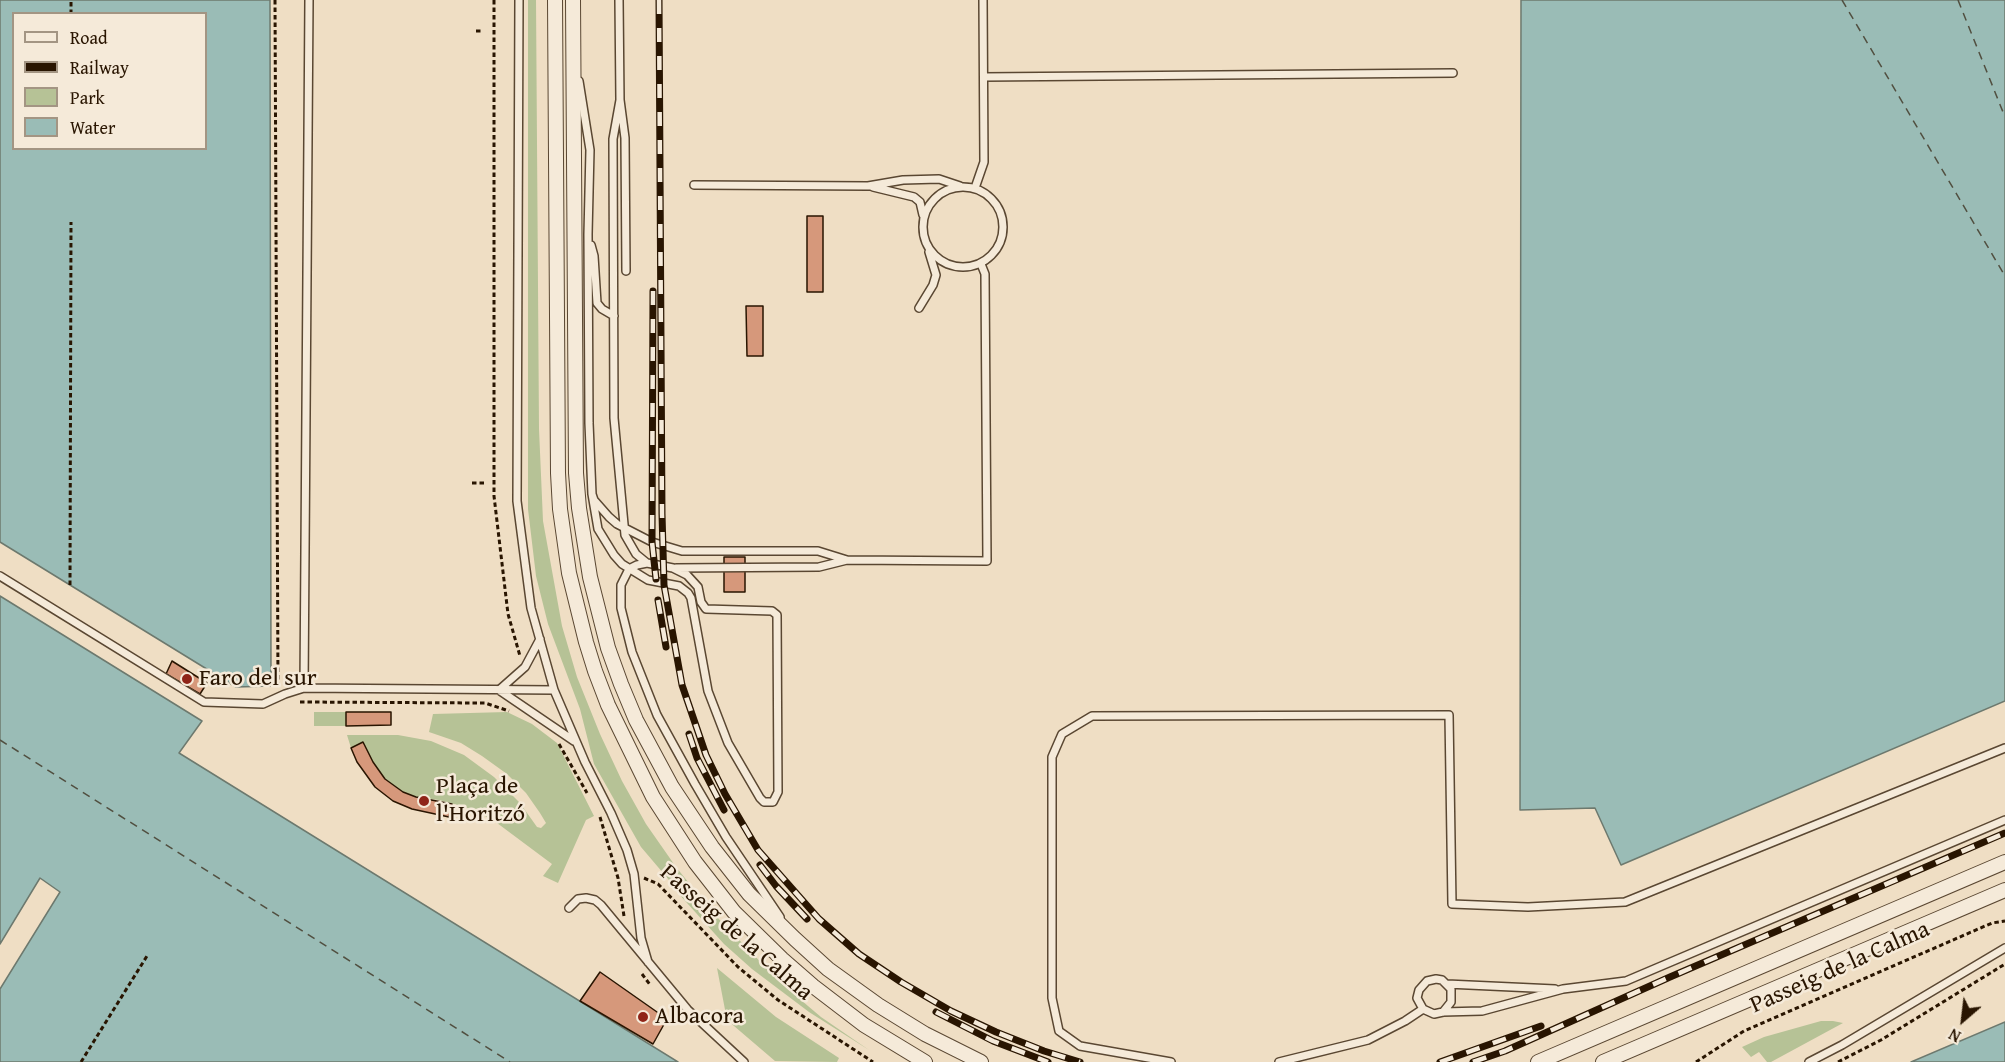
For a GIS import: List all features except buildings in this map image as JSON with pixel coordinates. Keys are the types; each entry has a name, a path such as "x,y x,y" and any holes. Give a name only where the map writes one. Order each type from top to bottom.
{"street":[{"path":"555,0 560,509 569,573 586,642 596,671 608,705 653,797 695,862 734,912 813,986 864,1025 925,1062"},
{"path":"573,0 576,473 585,549 598,613 608,648 636,720 672,787 712,847 742,885 828,969 878,1005 925,1034 981,1062"},
{"path":"1538,1062 2005,862"},
{"path":"1603,1062 2005,890"}],"lane":[{"path":"304,688 309,0"},
{"path":"519,0 518,501 531,608 554,690 627,850 634,874 641,938 648,962"},
{"path":"619,0 620,100 625,138 626,271"},
{"path":"975,188 984,162 983,0"},
{"path":"573,48 590,150 589,423 592,494 598,529 615,555 629,569 648,580 679,586 688,593 691,598 708,691 728,743 760,798 764,802 773,802 778,792 777,615 772,611 710,611 702,606 698,587 693,580 673,568"},
{"path":"984,77 1453,73"},
{"path":"620,100 613,139 616,452 625,535 632,548 648,563"},
{"path":"694,185 868,186 903,180 939,179 975,188 996,204 1002,216 1001,241 995,252 981,264 959,267 945,264 927,247"},
{"path":"868,186 914,197 920,202 923,216 922,228 936,275 933,285 919,308"},
{"path":"923,216 928,205 937,195 960,186"},
{"path":"588,234 594,256 597,303 608,314 614,316"},
{"path":"795,939 726,837 657,715 632,652 621,608 622,579 629,569 648,563 673,568 819,567 847,560 987,561 985,274 981,264"},
{"path":"592,494 609,518 624,528 652,542 682,551 818,551 847,560"},
{"path":"697,551 703,559 698,567"},
{"path":"0,576 204,702 263,704 304,688 554,690"},
{"path":"499,690 525,667 540,639"},
{"path":"499,690 576,742"},
{"path":"1171,1062 1080,1046 1059,1031 1052,998 1052,757 1062,734 1092,716 1449,715 1452,904 1528,907 1625,902 2005,748"},
{"path":"1563,989 1448,984 1437,979 1430,979 1422,985 1417,998 1423,1009 1434,1014 1482,1011 1563,989 1626,981 2005,820"},
{"path":"569,908 578,899 595,900 688,1010 744,1062"},
{"path":"1809,1062 1842,1045 2005,948"},
{"path":"1443,1012 1448,1008 1452,997 1448,984"},
{"path":"1279,1062 1368,1040 1423,1009"}],"path":[{"path":"275,0 277,684"},
{"path":"476,31 483,31"},
{"path":"70,585 71,222"},
{"path":"472,483 484,483"},
{"path":"291,702 485,703 513,712"},
{"name":"Passeig de la Calma","path":"634,874 658,884 738,967 777,1000 873,1062"},
{"name":"Passeig de la Calma","path":"1696,1062 1744,1031 1992,923 2005,921"},
{"path":"81,1062 147,956"},
{"path":"1838,1062 1881,1040 2005,964"}],"green space":[{"path":"528,0 536,0 539,429 543,521 562,626 577,677 622,781 646,824 676,867 713,913 782,984 821,1017 869,1050 809,1012 752,969 724,944 641,847 594,764 580,709 548,624 536,576 528,509"},
{"path":"314,712 346,712 346,726 314,726"},
{"path":"507,712 532,724 557,743 594,816 586,820 558,883 543,876 552,864 493,820 465,807 416,797 403,792 385,779 363,742 351,748 347,735 398,735 431,741 464,755 494,777 520,803 537,827 541,828 546,823 540,813 526,793 507,774 461,743 429,732 433,714"},
{"path":"717,968 776,1017 839,1058 837,1062 775,1061 727,1020"},
{"path":"1821,1021 1843,1023 1771,1062 1767,1062 1759,1052 1751,1057 1742,1047 1764,1037"}],"water":[{"path":"0,0 270,0 271,686 236,687 0,542"},
{"path":"1521,0 2005,0 2005,701 1621,865 1595,808 1520,810"},
{"path":"0,596 202,721 179,753 678,1062 0,1062 0,989 60,892 40,878 0,944"},
{"path":"2005,1022 2005,1062 1911,1062"}],"ferry route":[{"path":"1842,0 2005,276"},
{"path":"1958,0 2005,117"},
{"path":"0,740 510,1062"}],"railway":[{"path":"659,0 664,585 682,685 706,755 725,794 758,850 819,919 859,954 951,1011 1044,1051 1080,1062"},
{"path":"653,291 652,542 656,579"},
{"path":"658,600 666,647"},
{"path":"689,734 697,758 724,810"},
{"path":"1473,1062 1505,1051 1670,977 2005,833"},
{"path":"760,865 807,919"},
{"path":"936,1012 993,1041 1048,1062"},
{"path":"1440,1062 1541,1026"}],"place":[{"name":"Faro del sur","path":"187,679"},
{"name":"Plaça de l'Horitzó","path":"424,801"},
{"name":"Albacora","path":"643,1017"}]}
